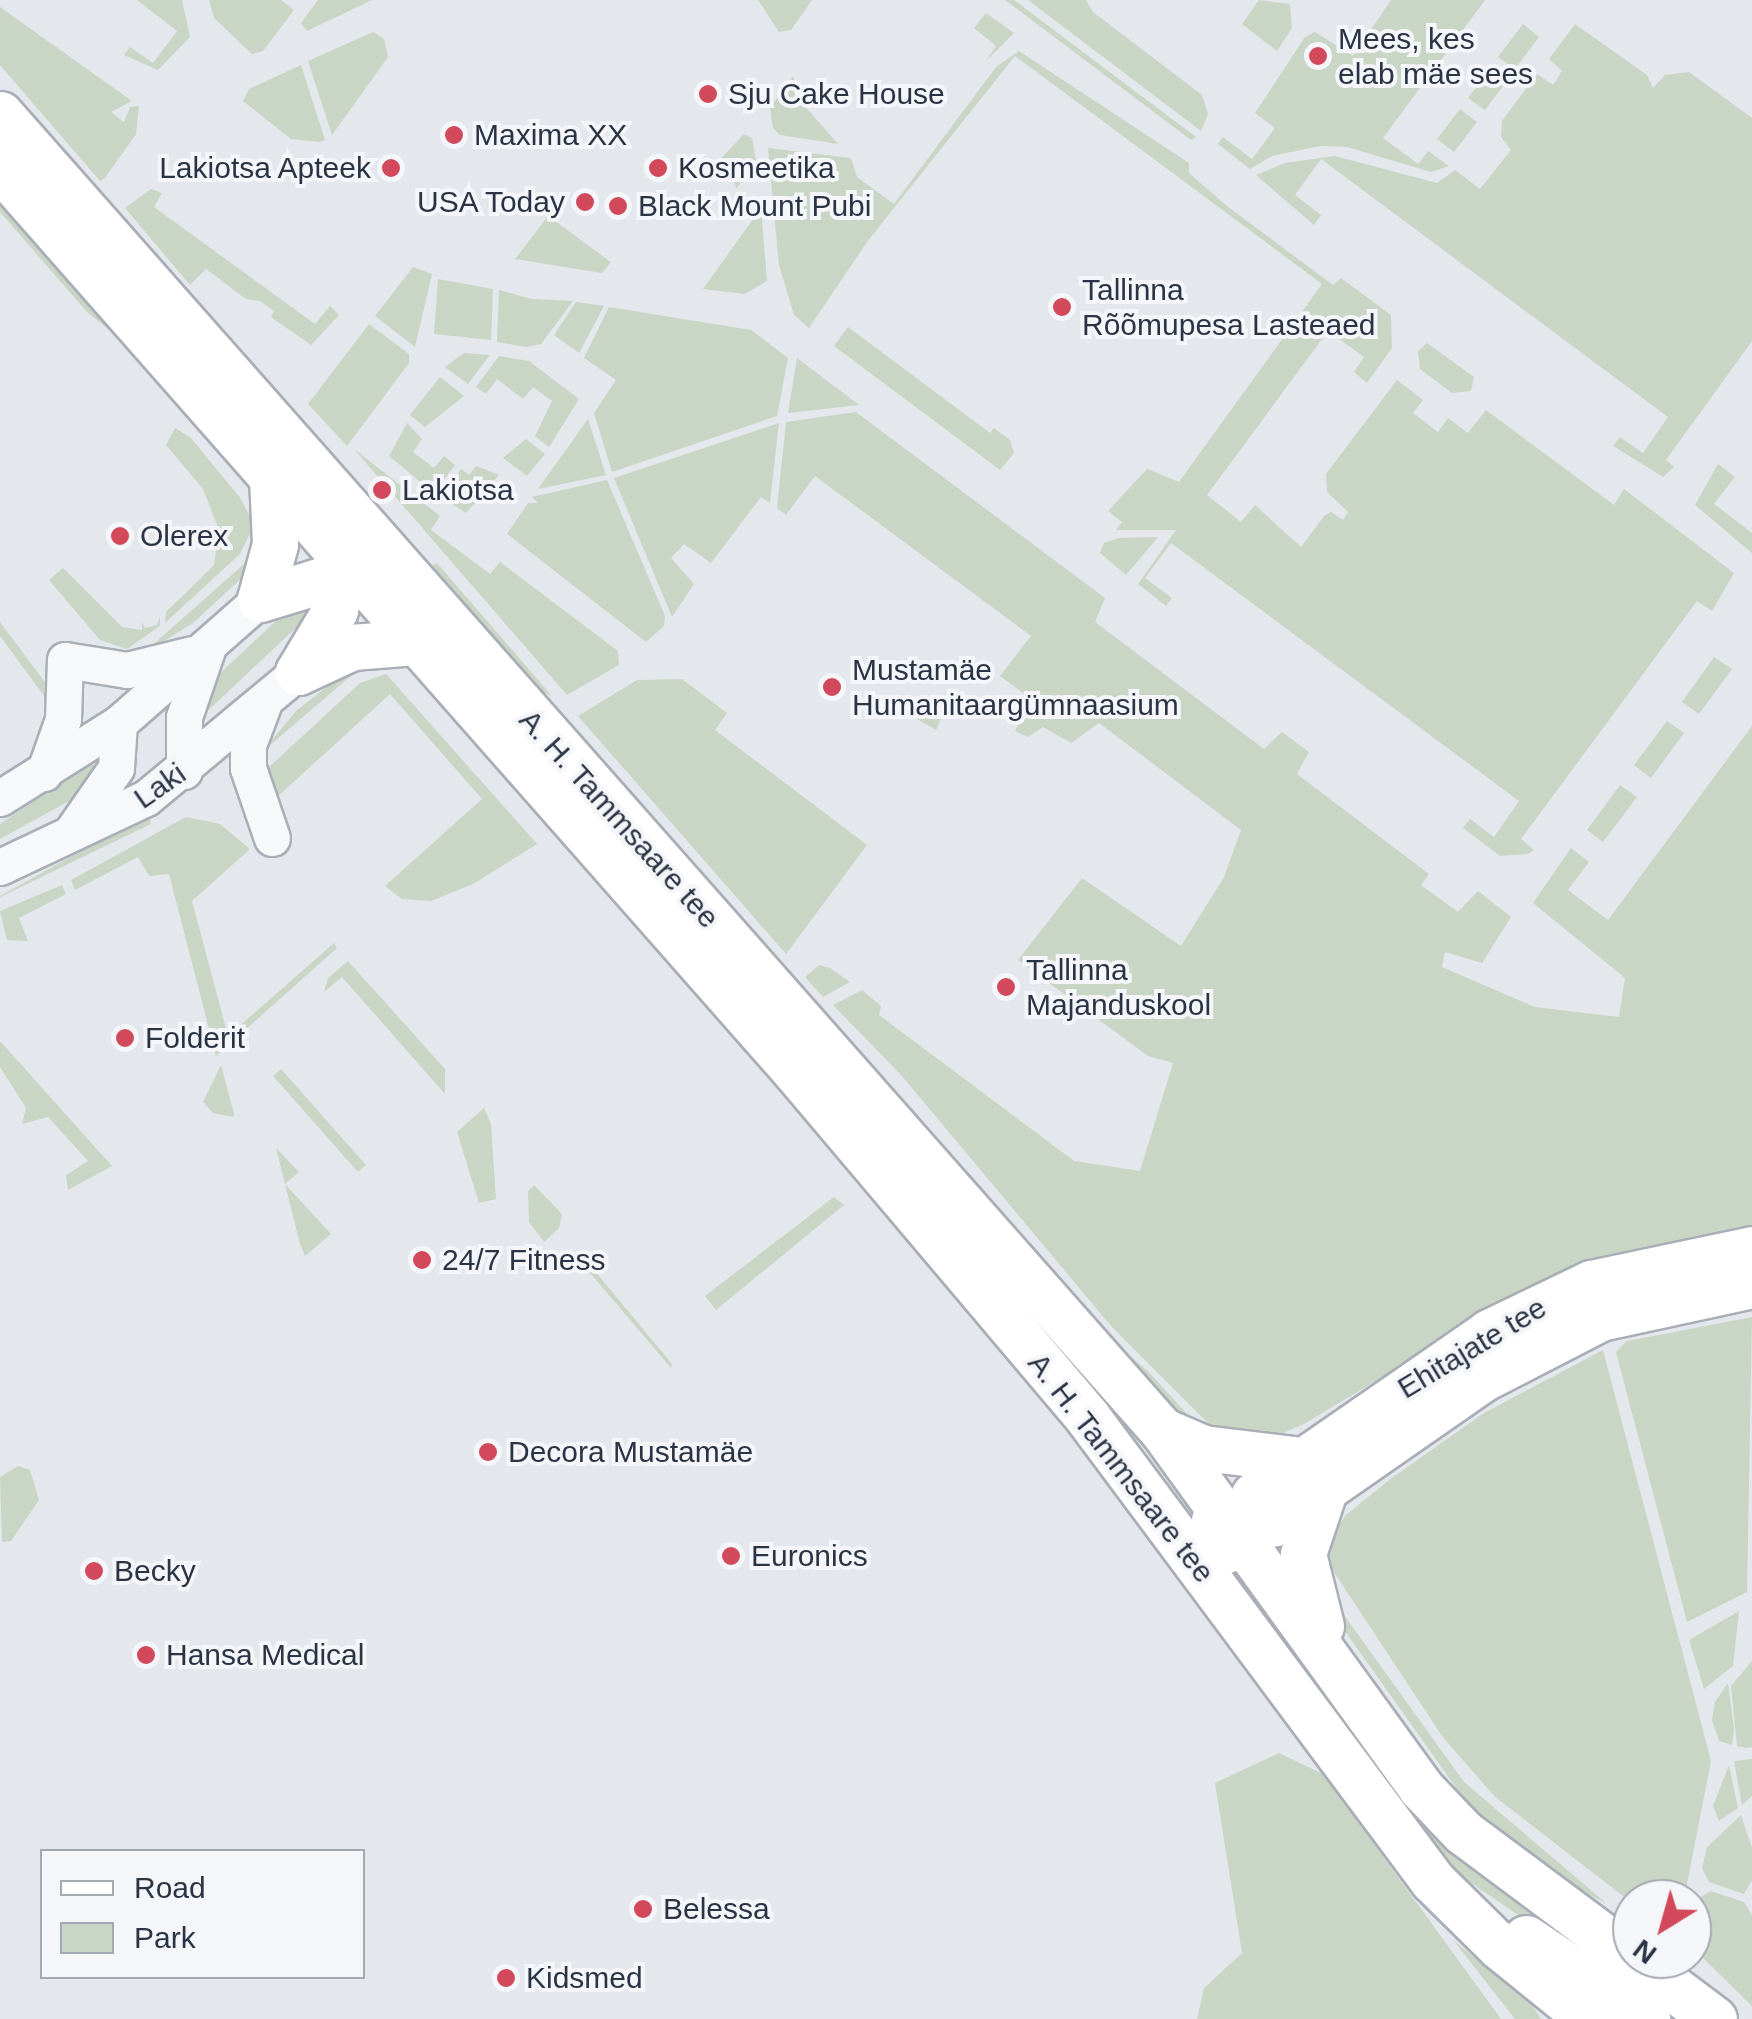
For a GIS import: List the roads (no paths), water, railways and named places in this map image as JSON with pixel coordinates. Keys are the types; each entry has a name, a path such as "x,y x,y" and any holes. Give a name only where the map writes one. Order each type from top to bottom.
{"main road":[{"name":"A. H. Tammsaare tee","path":"0,114 348,511 436,638 783,1058 1088,1418 1218,1592"},
{"path":"0,168 352,576"},
{"path":"260,599 274,544 272,480"},
{"path":"298,672 352,576 348,511"},
{"path":"260,599 306,582 352,576 398,594 436,638"},
{"name":"A. H. Tammsaare tee","path":"436,638 1162,1430 1234,1526"},
{"path":"298,672 352,647 436,638"},
{"name":"Ehitajate tee","path":"1234,1526 1275,1523 1314,1474 1434,1366 1541,1304 1658,1264 1752,1249"},
{"name":"Ehitajate tee","path":"1314,1474 1571,1332 1665,1300 1752,1285"},
{"path":"1088,1418 1187,1504 1234,1526 1421,1788 1463,1832 1612,1942"},
{"path":"1162,1430 1203,1448 1314,1474 1302,1554 1334,1666"},
{"path":"1234,1526 1218,1592 1456,1907 1590,2019"},
{"path":"1456,1907 1560,1958 1647,2019"},
{"path":"1525,1968 1553,2019"},
{"path":"1661,1979 1714,2019"}],"street":[{"path":"0,798 119,724 260,599"},
{"path":"184,771 184,717 208,649"},
{"path":"44,772 63,719 65,660 128,670 208,649"},
{"name":"Laki","path":"0,866 66,840 184,771 298,672"},
{"path":"263,704 248,744 248,768 272,838"},
{"path":"66,840 116,768 119,724"}],"place":[{"name":"Mees, kes elab mäe sees","path":"1318,56"},
{"name":"Sju Cake House","path":"708,94"},
{"name":"Maxima XX","path":"454,135"},
{"name":"Lakiotsa Apteek","path":"391,168"},
{"name":"Kosmeetika","path":"658,168"},
{"name":"USA Today","path":"585,202"},
{"name":"Black Mount Pubi","path":"618,206"},
{"name":"Tallinna Rõõmupesa Lasteaed","path":"1062,307"},
{"name":"Lakiotsa","path":"382,490"},
{"name":"Olerex","path":"120,536"},
{"name":"Mustamäe Humanitaargümnaasium","path":"832,687"},
{"name":"Tallinna Majanduskool","path":"1006,987"},
{"name":"Folderit","path":"125,1038"},
{"name":"24/7 Fitness","path":"422,1260"},
{"name":"Decora Mustamäe","path":"488,1452"},
{"name":"Euronics","path":"731,1556"},
{"name":"Becky","path":"94,1571"},
{"name":"Hansa Medical","path":"146,1655"},
{"name":"Belessa","path":"643,1909"},
{"name":"Kidsmed","path":"506,1978"}]}
